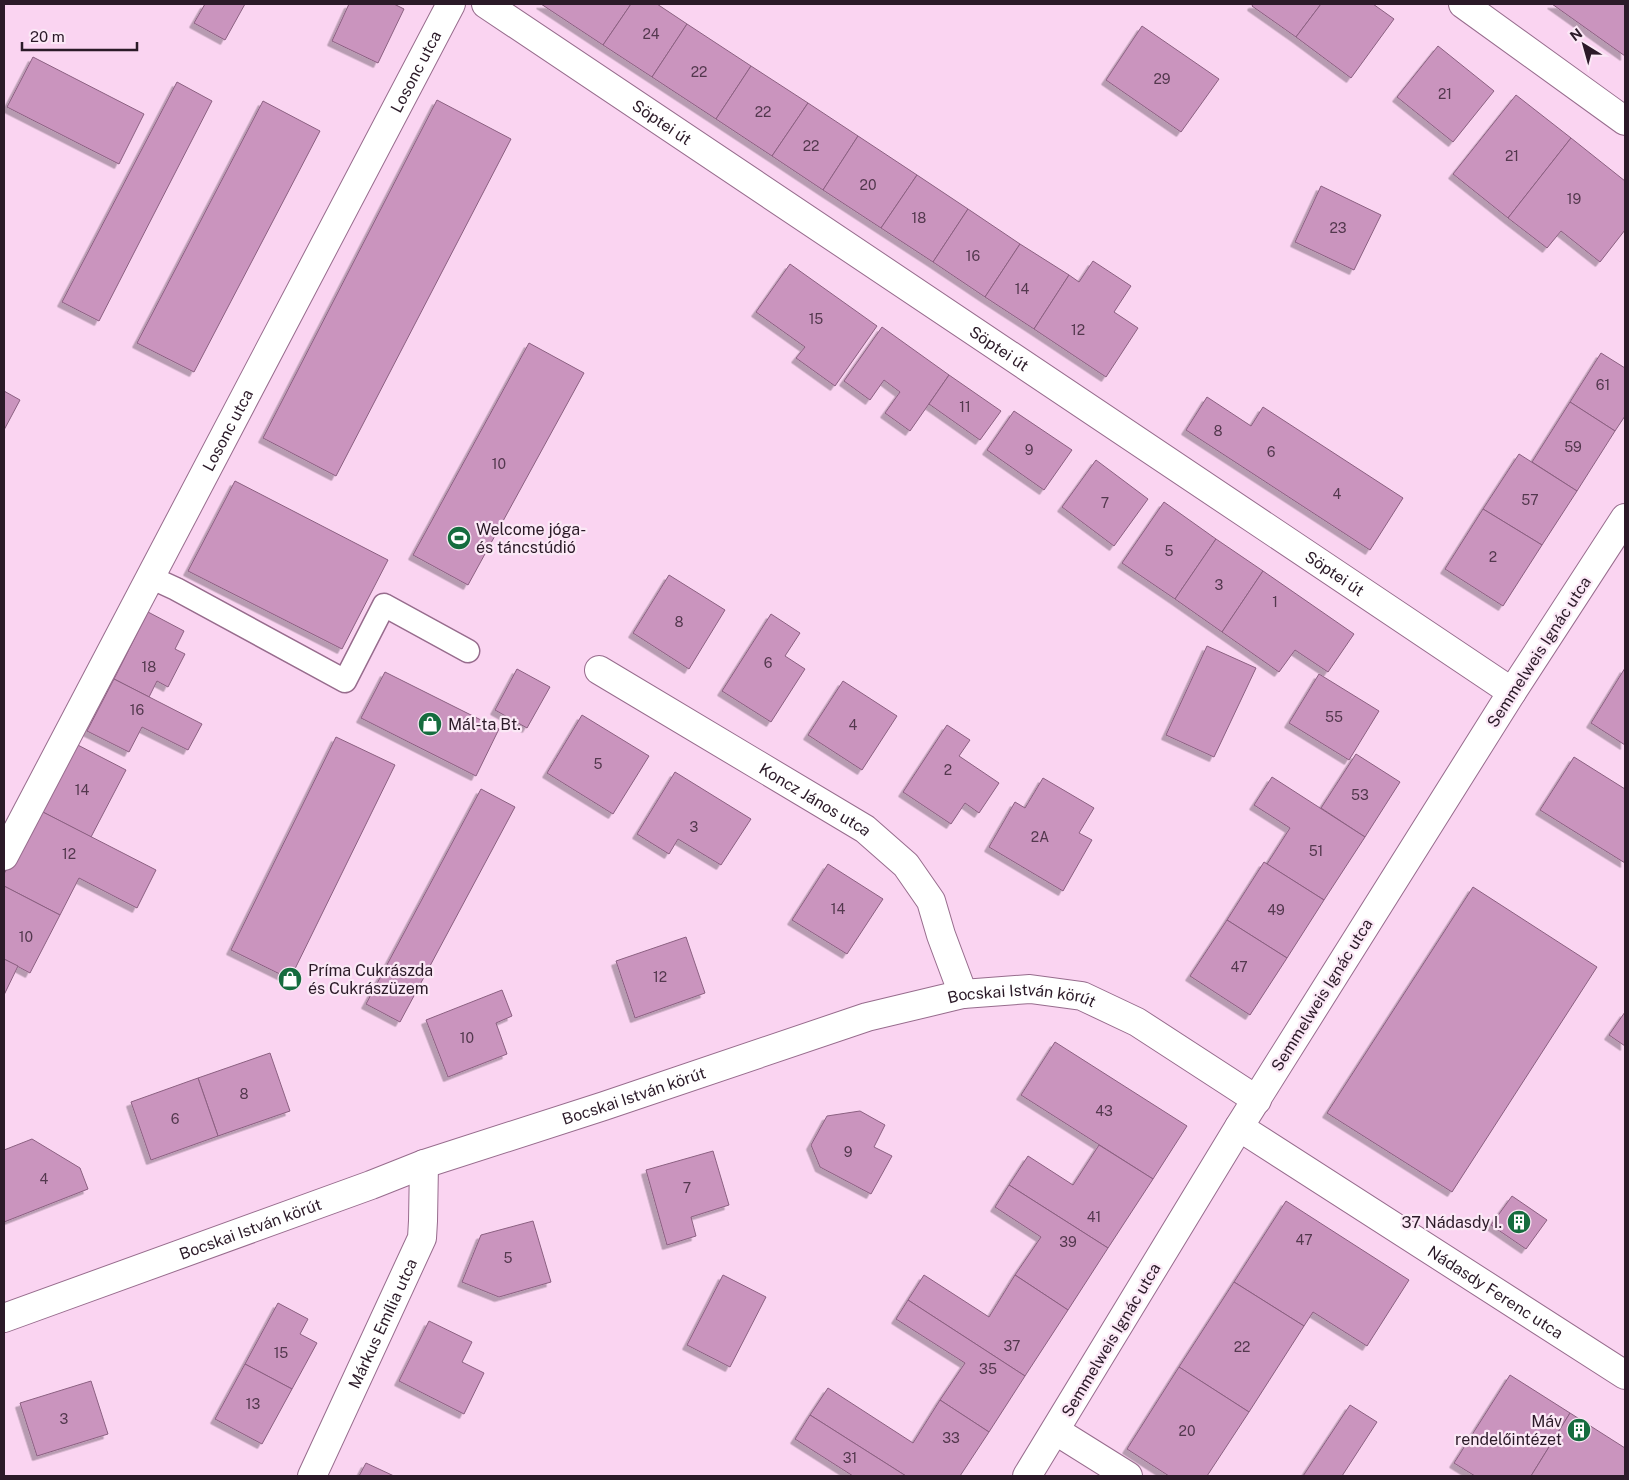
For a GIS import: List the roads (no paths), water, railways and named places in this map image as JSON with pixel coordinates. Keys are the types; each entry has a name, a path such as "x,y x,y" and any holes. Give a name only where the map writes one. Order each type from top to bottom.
{"street":[{"name":"Losonc utca","path":"4,856 451,4"},
{"name":"Söptei út","path":"486,4 1512,692"},
{"path":"1463,4 1625,121"},
{"name":"Semmelweis Ignác utca","path":"1027,1476 1239,1127 1512,692 1625,518"},
{"name":"Koncz János utca","path":"599,670 865,829 906,865 931,901 941,935 963,994"},
{"name":"Bocskai István körút","path":"4,1318 424,1164 604,1106 867,1017 963,994 1030,988 1082,996 1137,1022 1257,1100"},
{"name":"Nádasdy Ferenc utca","path":"1239,1127 1625,1375"},
{"name":"Márkus Emília utca","path":"312,1476 422,1238 424,1222 424,1164"},
{"path":"1056,1431 1128,1476"}],"lane":[{"path":"150,577 176,589 344,681 384,605 468,651"}],"place":[{"name":"Welcome jóga- és táncstúdió","path":"459,538"},
{"name":"Mál-ta Bt.","path":"430,724"},
{"name":"Príma Cukrászda és Cukrászüzem","path":"290,979"},
{"name":"37 Nádasdy I.","path":"1519,1222"},
{"name":"Máv rendelőintézet","path":"1579,1430"}]}
